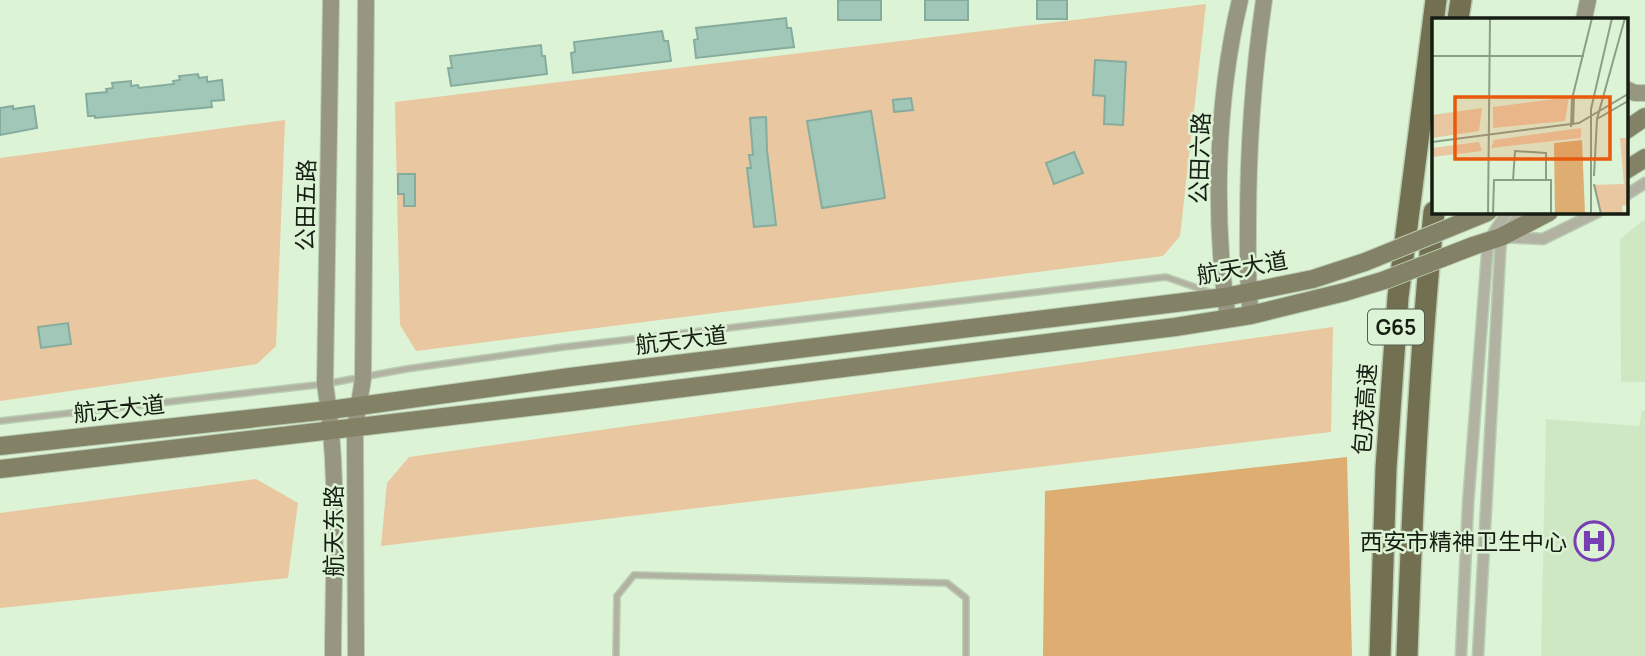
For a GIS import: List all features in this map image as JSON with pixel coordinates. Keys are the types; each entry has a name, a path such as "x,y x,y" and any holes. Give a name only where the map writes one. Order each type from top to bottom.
{"highway":[{"name":"包茂高速","path":"1434,18 1436,0"},
{"path":"1458,18 1461,0"},
{"name":"包茂高速","path":"1380,656 1386,468 1398,297 1432,31"},
{"name":"G65","path":"1407,656 1413,473 1434,214"}],"main road":[{"name":"公田五路","path":"330,410 326,384 331,0"},
{"path":"359,406 363,379 366,0"},
{"name":"公田六路","path":"1228,319 1219,232 1221,157 1226,78 1240,0"},
{"path":"1251,315 1248,292 1247,159 1264,0"},
{"path":"1573,18 1578,0"},
{"path":"1584,18 1588,0"},
{"path":"1628,90 1645,93"},
{"path":"1628,129 1645,117"},
{"path":"1628,169 1645,158"},
{"name":"航天大道","path":"0,446 330,410 570,377 1225,297 1313,279 1365,262 1483,214"},
{"name":"航天大道","path":"0,469 571,402 1228,319 1345,292 1385,279 1488,241 1545,214"},
{"name":"航天东路","path":"356,656 355,427 359,406"},
{"name":"航天东路","path":"330,410 333,656"}],"street":[{"path":"1628,194 1645,183"},
{"path":"1461,656 1468,505 1488,241 1506,214"},
{"path":"1478,656 1488,241 1520,214"},
{"path":"1488,241 1543,239 1594,214"}],"lane":[{"path":"0,421 326,384 406,369 564,347 1166,277 1225,297"},
{"path":"616,656 617,596 634,575 947,583 967,598 966,656"}],"shaded area":[{"path":"1206,4 1180,236 1163,256 416,351 400,325 395,102"},
{"path":"285,120 276,346 257,364 0,401 0,158"},
{"path":"1645,219 1645,382 1621,382 1620,239"},
{"path":"1333,327 1331,432 381,546 387,483 409,457"},
{"name":"西安市精神卫生中心","path":"1642,411 1645,411 1645,656 1541,656 1546,419 1639,426"},
{"path":"1347,457 1352,656 1043,656 1045,491"},
{"path":"256,479 298,503 288,578 0,608 0,513"}],"building":[{"path":"838,0 881,0 881,20 838,20"},
{"path":"925,0 968,0 968,20 925,20"},
{"path":"1037,0 1067,0 1067,19 1037,19"},
{"path":"786,18 787,28 791,28 794,47 696,58 696,28"},
{"path":"662,31 664,41 668,41 671,61 573,73 571,53 575,52 574,42"},
{"path":"541,45 547,74 451,86 448,68 452,68 450,56"},
{"path":"1095,60 1126,62 1123,125 1104,124 1105,96 1093,95"},
{"path":"198,74 199,78 207,77 207,82 222,80 224,100 211,101 212,107 95,118 88,116 86,94 107,92 106,89 113,88 112,83 131,81 131,86 138,85 139,88 174,84 173,81 180,80 179,76"},
{"path":"911,98 913,110 894,112 893,100"},
{"path":"13,106 13,109 34,106 37,128 0,135 0,108"},
{"path":"871,111 885,198 822,208 807,121"},
{"path":"766,117 776,225 754,227 747,168 751,168 749,155 753,155 750,118"},
{"path":"1074,152 1083,173 1054,184 1046,163"},
{"path":"398,174 415,174 415,206 404,206 404,194 398,194"},
{"path":"68,323 71,344 41,348 38,327"}],"place":[{"name":"西安市精神卫生中心","path":"1594,541"}]}
